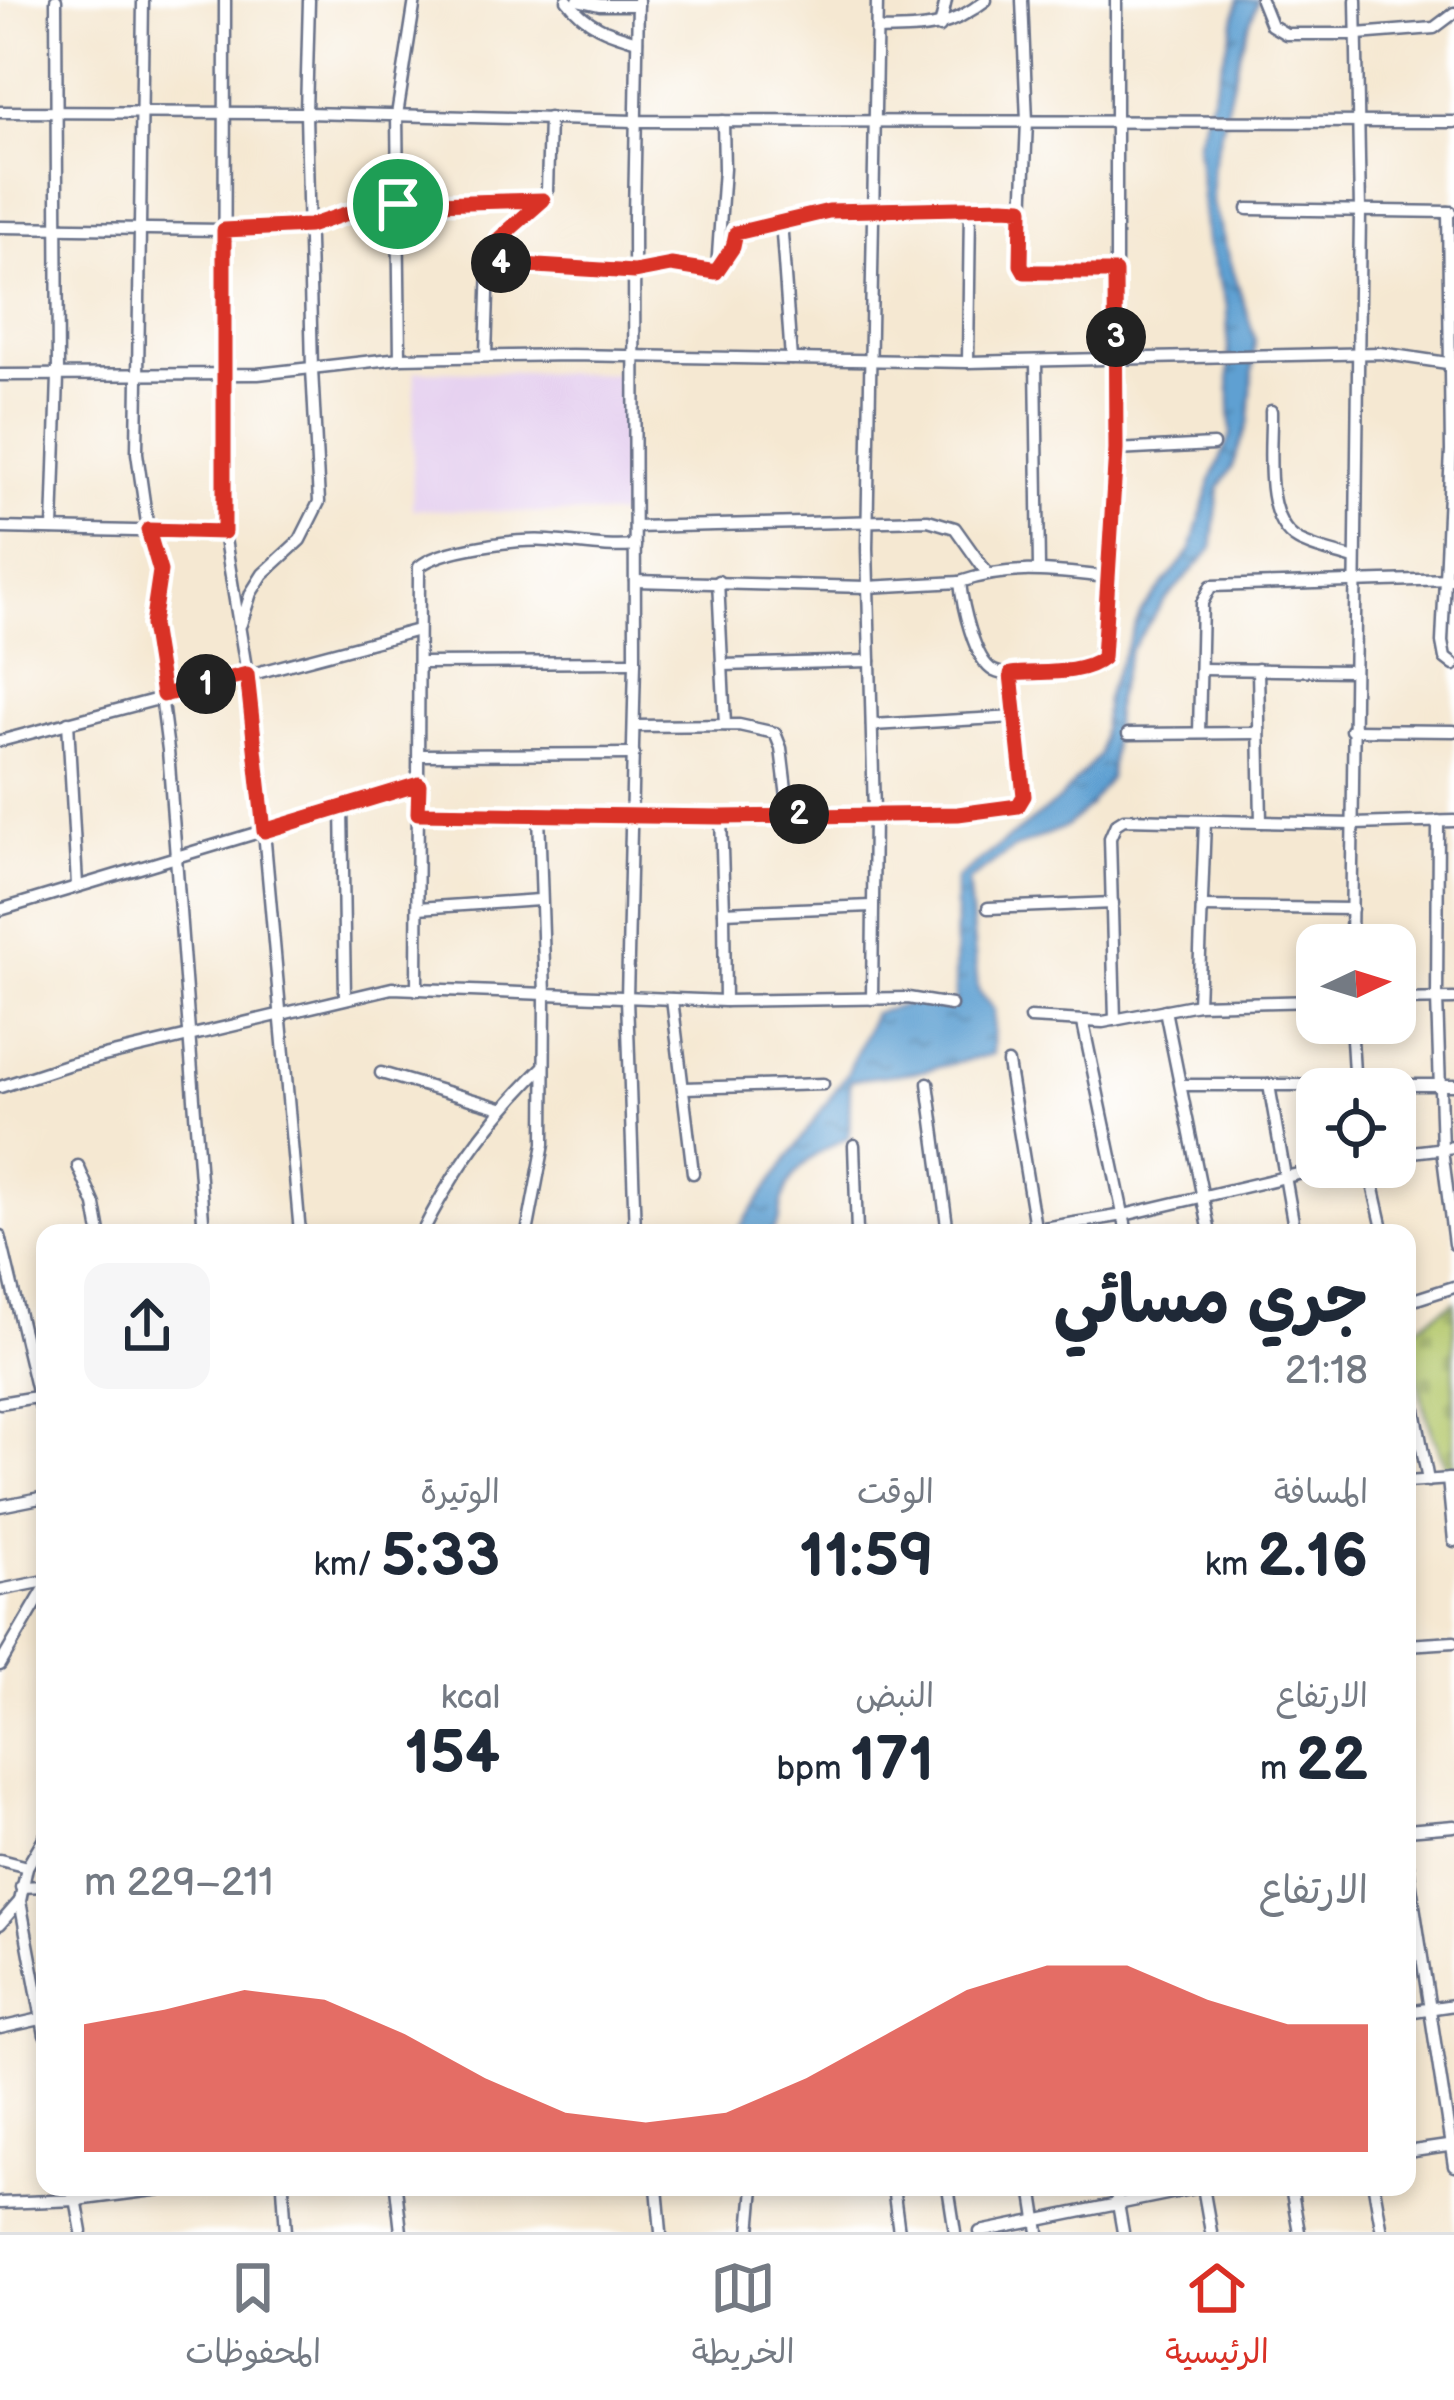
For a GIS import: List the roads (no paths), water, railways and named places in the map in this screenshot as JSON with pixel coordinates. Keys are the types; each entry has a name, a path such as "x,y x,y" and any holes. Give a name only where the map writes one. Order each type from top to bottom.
{"street":[{"path":"53,529 58,376 56,0"},
{"path":"143,0 137,453 148,530 160,571 152,625 163,695 204,1224"},
{"path":"225,0 224,532 247,674 299,1224"},
{"path":"239,628 250,593 270,566 300,540 317,511 307,113 309,0"},
{"path":"400,358 397,115 416,0"},
{"path":"566,0 595,28 638,41"},
{"path":"578,0 638,3 634,754 627,998 635,1224"},
{"path":"872,999 874,813 867,587 877,0"},
{"path":"940,28 946,0"},
{"path":"877,30 940,28 986,0"},
{"path":"1022,0 1027,121 1021,265 1025,272 1115,272"},
{"path":"960,582 963,609 983,661 992,670 1011,674 1100,661 1116,450 1116,0"},
{"path":"1261,0 1271,25 1282,34 1434,28 1454,13"},
{"path":"1352,924 1360,211 1356,0"},
{"path":"0,112 635,121 1454,122"},
{"path":"486,356 489,263 500,238 543,200 549,181 549,118"},
{"path":"716,272 723,121"},
{"path":"0,226 224,230 309,226 398,204 543,200"},
{"path":"716,272 733,247 736,233 781,220 874,207 1022,208"},
{"path":"968,362 970,207"},
{"path":"1248,209 1451,212 1451,579 1442,642 1445,658 1454,664"},
{"path":"781,220 791,358"},
{"path":"489,263 634,272 671,265 716,272"},
{"path":"0,375 223,375 400,358 486,356 1116,362 1358,353 1451,364"},
{"path":"1036,362 1039,568"},
{"path":"1271,411 1274,497 1283,525 1298,540 1354,559"},
{"path":"1116,450 1214,445"},
{"path":"635,526 928,520 949,524 987,573"},
{"path":"0,527 224,532"},
{"path":"417,990 421,663 417,573 433,557 534,541 593,549 635,546"},
{"path":"634,581 867,587 960,582 987,573 1039,568 1108,578"},
{"path":"1199,733 1202,603 1211,586 1451,579"},
{"path":"718,581 725,725"},
{"path":"0,741 418,630"},
{"path":"723,665 870,661"},
{"path":"421,663 635,662"},
{"path":"1202,669 1351,671"},
{"path":"1258,669 1261,822"},
{"path":"418,813 721,817 958,814 1018,806 1024,796 1011,674"},
{"path":"872,725 1016,717"},
{"path":"68,722 76,885"},
{"path":"634,726 725,725 775,733 782,748 789,814"},
{"path":"1351,730 1454,731"},
{"path":"1128,734 1259,733"},
{"path":"421,755 634,754"},
{"path":"0,910 419,784"},
{"path":"342,806 345,998"},
{"path":"529,1224 544,1144 539,814"},
{"path":"721,817 725,1000"},
{"path":"1115,1021 1110,838 1116,824 1135,817 1354,824 1454,821"},
{"path":"1198,1004 1205,821"},
{"path":"1438,821 1447,915 1437,999 1447,1085 1454,1244"},
{"path":"418,908 539,900"},
{"path":"988,908 1113,903"},
{"path":"724,912 872,906"},
{"path":"1202,907 1352,909"},
{"path":"0,1087 70,1064 392,988 672,999 908,998 951,1005"},
{"path":"1416,1000 1454,998"},
{"path":"672,999 693,1173"},
{"path":"1030,1018 1083,1023 1198,1004 1296,1002"},
{"path":"1165,1010 1208,1224"},
{"path":"1083,1023 1125,1224"},
{"path":"1008,1063 1035,1224"},
{"path":"427,1224 453,1175 501,1108 543,1067"},
{"path":"381,1073 501,1108"},
{"path":"928,1082 947,1224"},
{"path":"684,1088 823,1084"},
{"path":"1182,1085 1296,1086"},
{"path":"1269,1085 1293,1224"},
{"path":"1416,1086 1447,1085"},
{"path":"854,1145 857,1224"},
{"path":"1416,1152 1448,1148"},
{"path":"78,1166 98,1224"},
{"path":"1077,1224 1296,1175"},
{"path":"1374,1188 1382,1224"},
{"path":"0,1236 36,1373"},
{"path":"1416,1298 1454,1287"},
{"path":"0,1403 36,1397"},
{"path":"1416,1415 1428,1481"},
{"path":"1416,1482 1451,1479 1454,1541"},
{"path":"0,1506 36,1499"},
{"path":"0,1590 36,1585"},
{"path":"0,1664 36,1600"},
{"path":"1416,1644 1454,1642"},
{"path":"1416,1829 1454,1826"},
{"path":"0,1924 21,1894 36,1852"},
{"path":"0,1860 27,1867"},
{"path":"21,1894 36,1889"},
{"path":"21,1894 36,1976"},
{"path":"1416,1924 1454,2166"},
{"path":"1416,2011 1454,2005"},
{"path":"0,2028 36,2021"},
{"path":"1416,2151 1452,2145"},
{"path":"0,2203 53,2196"},
{"path":"76,2196 82,2232"},
{"path":"284,2196 286,2232"},
{"path":"397,2196 401,2232"},
{"path":"658,2196 662,2232"},
{"path":"750,2232 753,2196"},
{"path":"894,2196 899,2232"},
{"path":"949,2196 955,2232"},
{"path":"1033,2196 1038,2226"},
{"path":"1117,2196 1123,2232"},
{"path":"980,2232 1038,2226 1158,2196"},
{"path":"1204,2196 1211,2232"},
{"path":"1293,2196 1299,2232"},
{"path":"1376,2196 1382,2232"}],"water":[{"path":"1238,0 1258,0 1241,47 1212,169 1212,202 1255,339 1249,420 1219,488 1212,549 1164,601 1130,651 1116,698 1110,777 1089,806 1067,826 1013,849 968,881 978,990 994,1010 993,1054 922,1071 850,1080 849,1137 819,1153 794,1175 777,1224 742,1224 848,1072 874,1013 913,1003 955,1007 956,879 1059,800 1099,755 1107,693 1141,612 1191,550 1212,477 1231,436 1227,306 1206,240 1197,143"}]}
